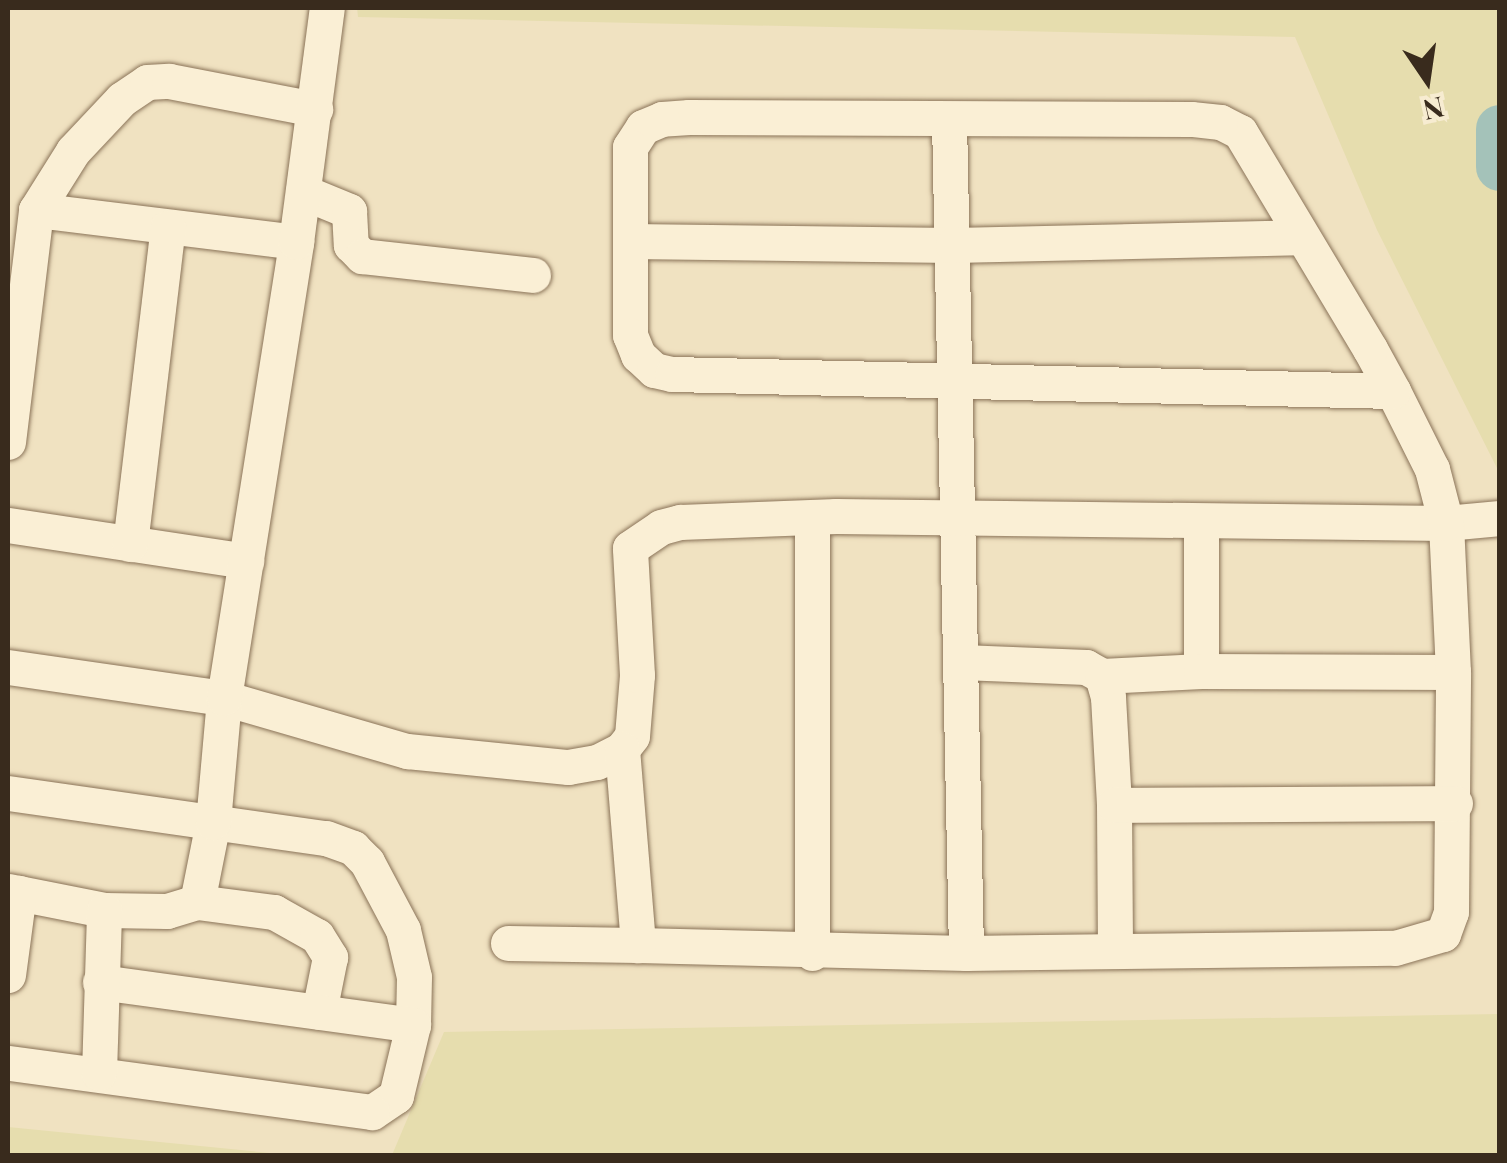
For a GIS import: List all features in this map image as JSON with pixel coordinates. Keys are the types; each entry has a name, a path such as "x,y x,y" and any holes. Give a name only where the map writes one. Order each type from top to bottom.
{"street":[{"path":"197,902 213,822 224,698 296,242 327,8"},
{"path":"8,442 36,210 73,152 122,99 146,82 169,81 314,110"},
{"path":"949,118 966,953"},
{"path":"508,943 812,953 1396,948 1442,934 1451,912 1455,803 1453,672 1446,523 1432,469 1394,391 1299,238 1254,150 1240,132 1220,122 949,118 662,119 643,127 630,147 630,334 638,355 654,370 1394,391"},
{"path":"303,192 349,211 351,245 362,256 533,274"},
{"path":"36,210 296,242"},
{"path":"130,544 168,227"},
{"path":"630,241 953,245 1299,238"},
{"path":"812,518 812,953"},
{"path":"8,667 224,698 407,751 484,762 568,767 596,762 622,749 632,736 636,694 630,548 660,527 680,522 812,518 1446,523 1500,518"},
{"path":"1200,671 1201,523"},
{"path":"8,524 246,562"},
{"path":"962,662 1086,667 1102,676 1200,671 1453,672"},
{"path":"1102,676 1108,697 1114,805 1115,950"},
{"path":"622,749 638,945"},
{"path":"8,793 326,838 353,848 367,862 412,954 413,1024 396,1096 372,1112 8,1063"},
{"path":"1114,805 1455,803"},
{"path":"8,975 13,892 104,910 167,911 197,902 274,912 317,936 330,957 319,1012"},
{"path":"98,1073 104,910"},
{"path":"100,982 413,1024"}],"shaded area":[{"path":"357,8 1499,8 1499,472 1377,230 1295,37 358,17"},
{"path":"1499,1014 1499,1155 392,1155 444,1032"},
{"path":"8,1127 290,1155 8,1155"}],"waterway":[{"path":"1500,129 1500,167"}]}
